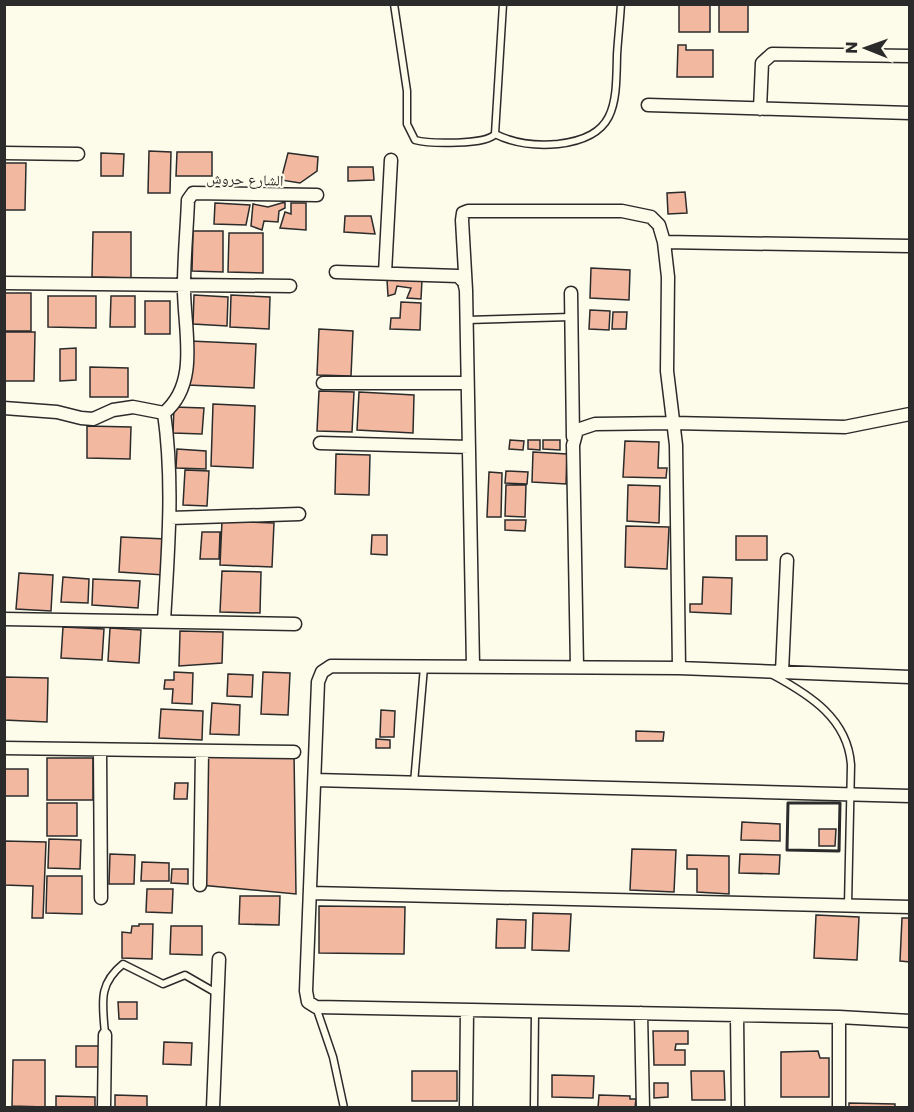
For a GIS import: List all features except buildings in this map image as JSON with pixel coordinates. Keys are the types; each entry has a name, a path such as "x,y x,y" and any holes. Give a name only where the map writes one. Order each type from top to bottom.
{"street":[{"path":"760,109 762,63 771,54 909,56"},
{"path":"648,105 909,113"},
{"path":"4,153 78,154"},
{"path":"385,273 391,160"},
{"name":"الشارع حروش","path":"183,285 188,200 193,193 316,195"},
{"path":"473,666 467,320 462,220 463,213 474,209 640,213 651,217 659,225 664,242 668,277 667,370 676,445 679,668"},
{"path":"664,242 909,246"},
{"path":"336,272 458,276 464,282 466,290"},
{"path":"4,283 290,286"},
{"path":"164,413 179,398 189,349 183,285"},
{"path":"572,293 577,667"},
{"path":"323,383 467,383"},
{"path":"4,408 93,419 113,410 133,407 164,413"},
{"path":"164,413 169,448 170,518 164,621"},
{"path":"573,438 577,430 584,426 673,423 845,427 909,414"},
{"path":"320,443 469,447"},
{"path":"170,518 299,514"},
{"path":"782,672 787,560"},
{"path":"4,619 295,624"},
{"path":"909,677 679,668 330,666 322,672 318,682 306,991 309,1002 316,1007 839,1017 909,1021"},
{"path":"4,748 294,752"},
{"path":"100,750 101,898"},
{"path":"200,885 202,752"},
{"path":"315,780 909,796"},
{"path":"311,893 909,907"},
{"path":"213,1107 219,959"},
{"path":"466,1107 467,1010"},
{"path":"641,1013 643,1107"},
{"path":"737,1015 738,1107"},
{"path":"839,1017 839,1107"},
{"path":"104,1107 105,1035"}],"lane":[{"path":"394,4 407,91 407,124 415,140 484,141 495,134"},
{"path":"495,134 503,4"},
{"path":"495,134 523,143 548,145 581,141 608,121 618,84 621,4"},
{"path":"467,320 572,316"},
{"path":"414,783 424,666"},
{"path":"767,672 809,695 835,721 845,735 850,752 851,794 848,905"},
{"path":"105,1035 105,985 111,974 123,964 163,984 185,975 219,995"},
{"path":"316,1007 333,1057 344,1107"},
{"path":"534,1107 535,1011"}],"wall":[{"path":"788,803 840,803 839,851 787,850 788,803"}]}
